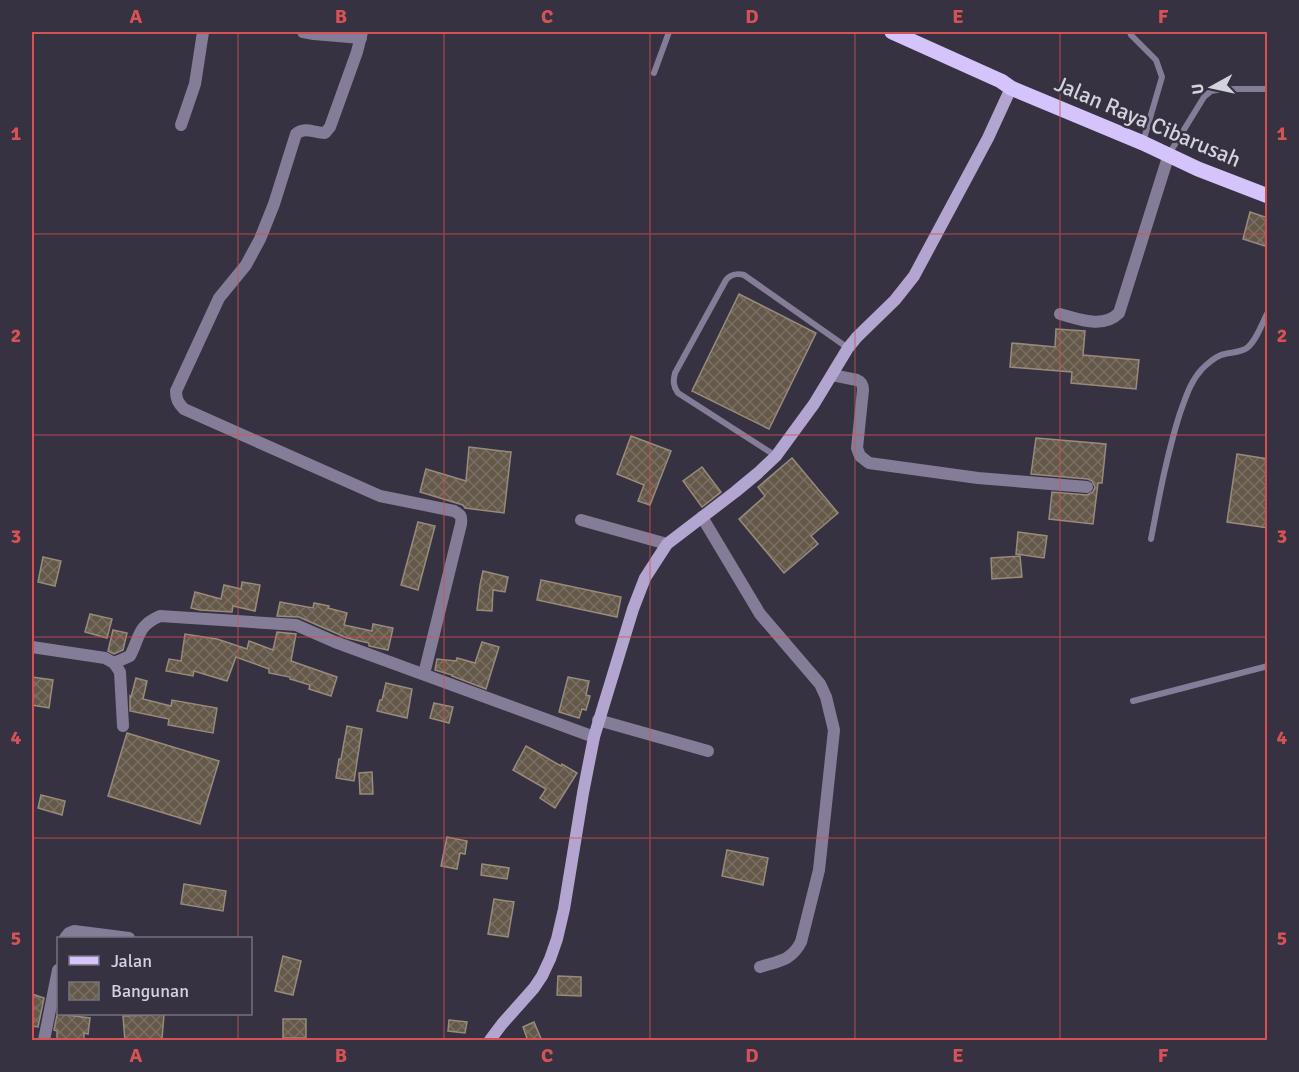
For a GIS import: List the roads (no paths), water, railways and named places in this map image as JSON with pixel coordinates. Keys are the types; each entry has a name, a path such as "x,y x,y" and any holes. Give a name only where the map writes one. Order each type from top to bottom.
{"main road":[{"name":"Jalan Raya Cibarusah","path":"881,32 998,84 1169,154 1198,169 1268,196"},
{"name":"Jalan Raya Cibarusah","path":"892,32 1001,81 1011,88"}],"street":[{"path":"181,125 195,84 203,32"},
{"path":"303,32 362,35 330,128 325,133 306,129 296,134 274,204 260,239 246,265 219,298 176,391 176,396 184,409 380,496 454,511 461,515 461,524 424,674"},
{"path":"490,1041 534,988 550,959 557,939 598,720 640,590 655,562 667,544 758,473 776,456 797,429 848,348 895,300 914,276 983,148 1011,88"},
{"path":"1060,314 1096,322 1111,319 1119,313 1169,154"},
{"path":"832,375 857,380 863,385 857,448 860,456 869,463 1087,488"},
{"path":"702,517 760,614 820,684 832,714 834,730 819,870 801,942 795,953 787,959 760,967"},
{"path":"581,520 667,544"},
{"path":"114,663 130,656 138,634 152,619 160,616 296,625 335,642 594,737"},
{"path":"32,647 105,658 114,663 120,672 123,726"},
{"path":"598,720 708,751"},
{"path":"66,937 69,933 74,932 113,937"},
{"path":"45,1041 57,975"}],"lane":[{"path":"654,73 669,32"},
{"path":"1130,32 1156,60 1162,77 1143,143"},
{"path":"1169,154 1204,97 1211,91 1268,89"},
{"path":"776,456 678,393 674,385 675,373 726,280 734,275 744,275 848,348"},
{"path":"1151,539 1174,432 1190,385 1210,361 1248,347 1268,312"},
{"path":"1133,701 1268,666"}]}
